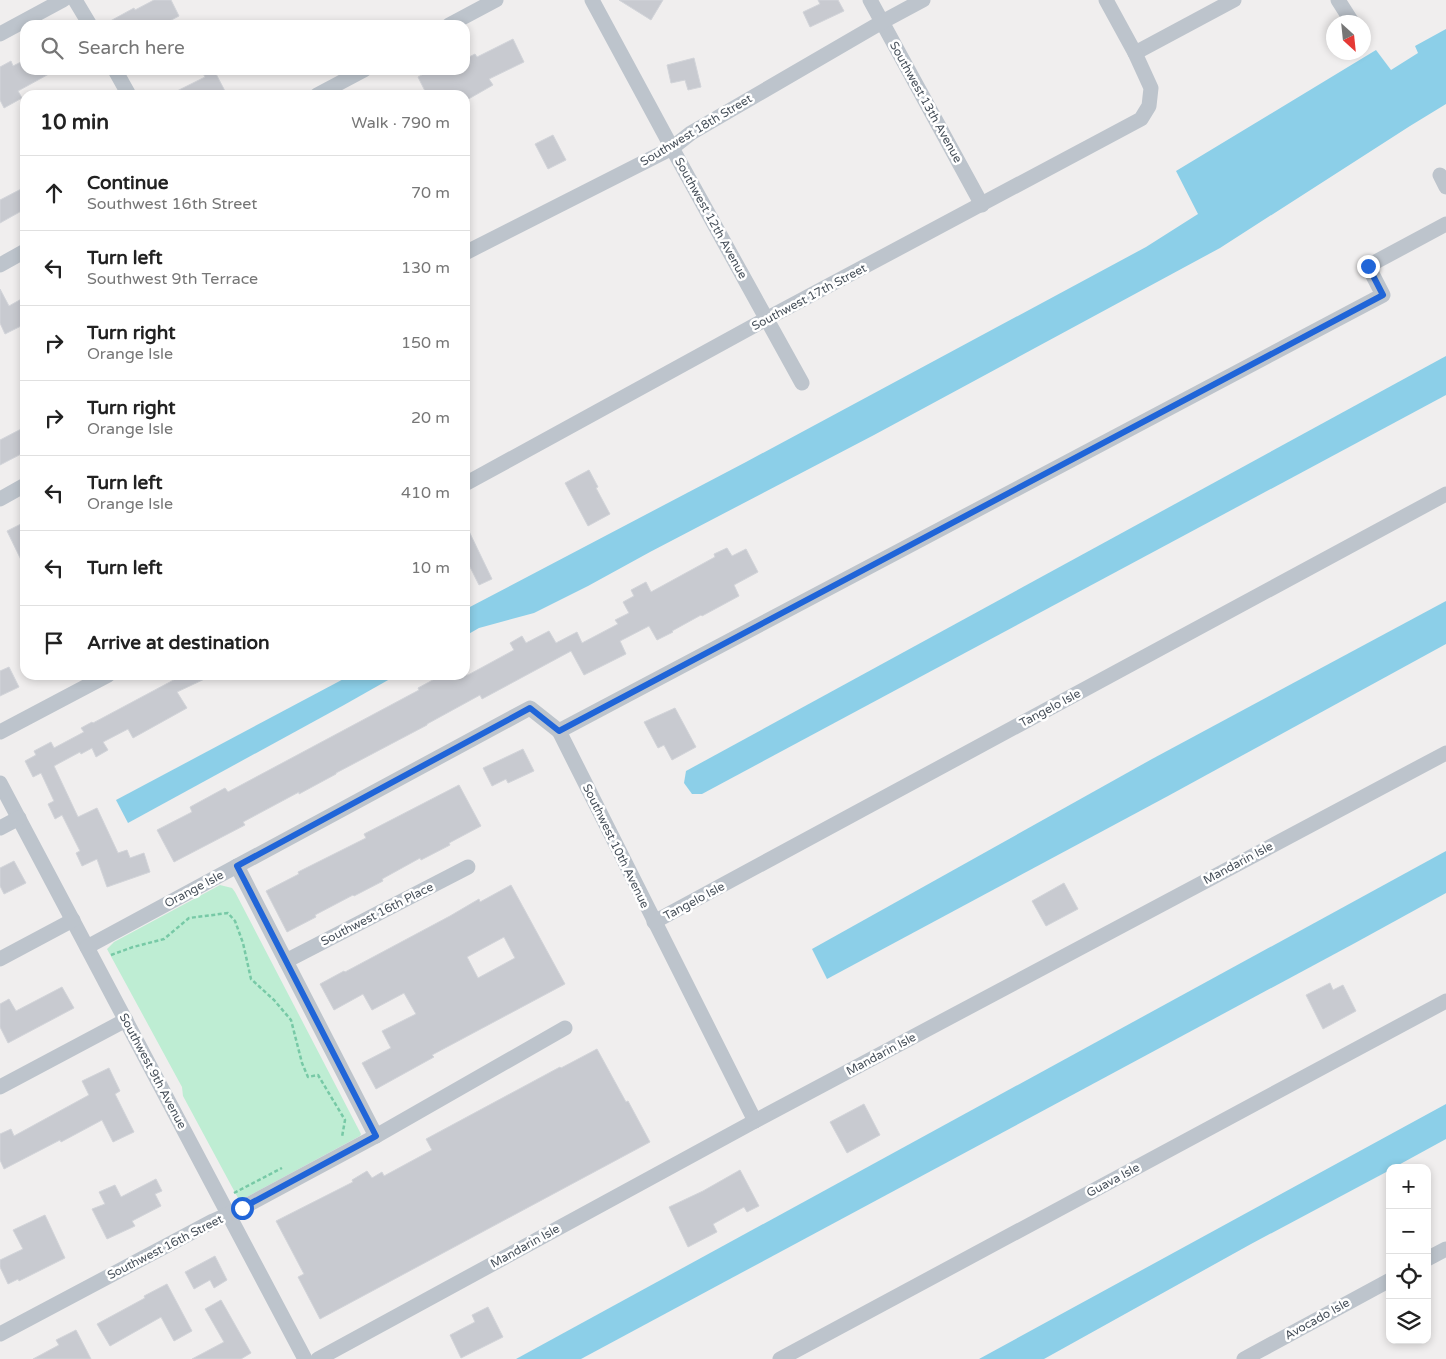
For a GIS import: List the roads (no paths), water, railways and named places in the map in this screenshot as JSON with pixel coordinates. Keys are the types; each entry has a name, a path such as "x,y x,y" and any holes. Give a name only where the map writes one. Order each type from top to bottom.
{"street":[{"path":"26,20 63,0"},
{"path":"75,0 87,20"},
{"path":"458,20 496,0"},
{"name":"Southwest 12th Avenue","path":"592,0 802,383"},
{"name":"Southwest 13th Avenue","path":"870,0 982,205"},
{"name":"Southwest 18th Street","path":"470,250 672,148 690,133 923,0"},
{"path":"1106,0 1135,53 1234,0"},
{"path":"1338,0 1348,15"},
{"path":"0,34 20,23"},
{"name":"Southwest 17th Street","path":"470,481 766,319 1142,119 1149,106 1151,88 1135,53"},
{"path":"118,75 126,90"},
{"path":"326,90 355,75"},
{"path":"559,731 1383,295 1368,266 1446,224"},
{"path":"0,265 20,255"},
{"path":"0,499 20,488"},
{"name":"Tangelo Isle","path":"654,922 1446,494"},
{"path":"0,732 99,680"},
{"name":"Orange Isle","path":"88,947 530,708 559,731"},
{"name":"Southwest 10th Avenue","path":"559,731 755,1121"},
{"name":"Mandarin Isle","path":"318,1359 755,1121 1446,753"},
{"name":"Southwest 9th Avenue","path":"0,783 305,1359"},
{"path":"0,828 19,818"},
{"path":"237,866 376,1136"},
{"name":"Southwest 16th Place","path":"286,961 468,867"},
{"path":"0,959 73,920"},
{"name":"Guava Isle","path":"780,1359 1446,1001"},
{"path":"0,1087 126,1020"},
{"name":"Southwest 16th Street","path":"0,1334 376,1136 565,1028"},
{"path":"1431,1257 1446,1249"},
{"name":"Avocado Isle","path":"1244,1359 1386,1282"}],"water":[{"path":"1446,29 1446,104 1220,248 874,435 588,586 534,613 479,628 470,633 470,607 746,462 1146,247 1198,214 1176,171 1359,60 1371,60 1371,53 1376,50 1391,70 1418,53 1415,46"},
{"path":"1446,356 1446,395 702,794 692,794 684,783 686,771"},
{"path":"1446,601 1446,644 827,979 812,949 1152,759"},
{"path":"342,680 388,680 128,823 116,800"},
{"path":"1446,851 1446,893 1355,943 581,1359 516,1359"},
{"path":"1446,1104 1446,1139 1400,1164 1386,1164 1386,1172 1251,1244 1044,1359 979,1359"}]}
